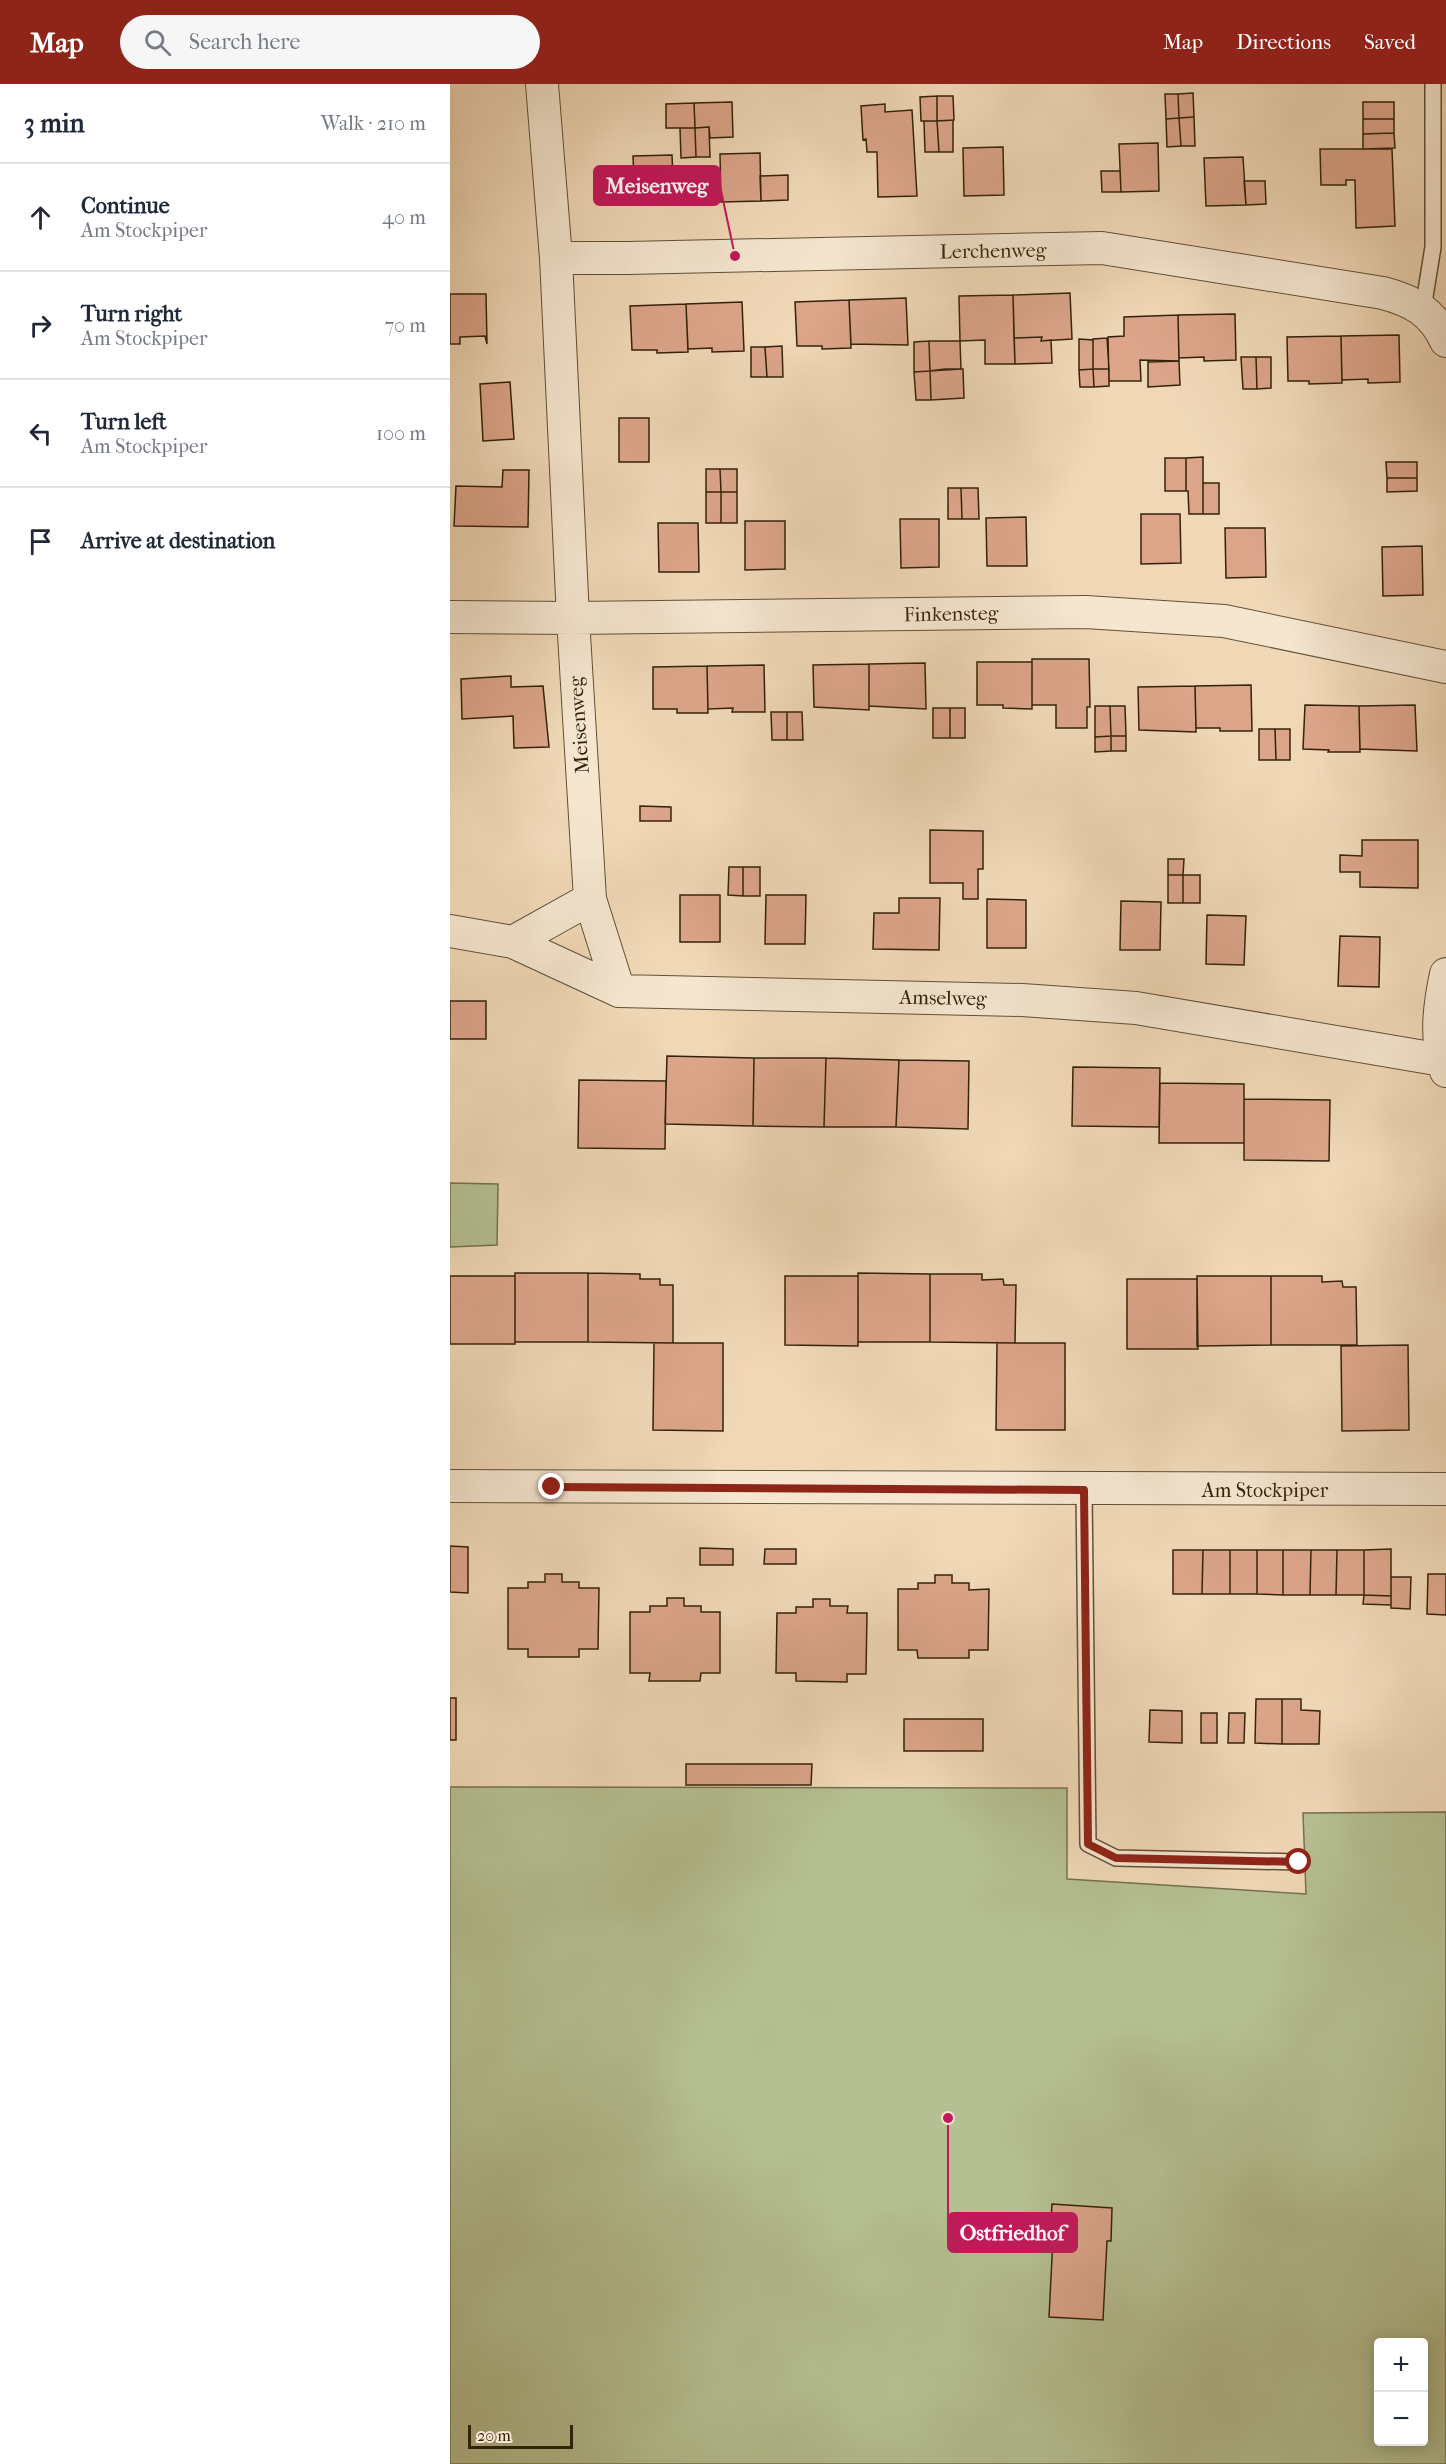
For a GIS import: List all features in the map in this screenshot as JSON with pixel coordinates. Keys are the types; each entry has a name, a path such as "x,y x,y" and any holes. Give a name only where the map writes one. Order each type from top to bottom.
{"street":[{"name":"Meisenweg","path":"542,84 556,258 573,618 590,899 620,991"},
{"name":"Lerchenweg","path":"556,258 1102,248 1383,293 1406,299 1424,309 1439,326 1446,341"},
{"name":"Finkensteg","path":"450,617 573,618 1086,612 1224,621 1446,667"},
{"path":"513,942 590,899"},
{"name":"Amselweg","path":"450,931 513,942 620,991 1022,1000 1136,1008 1444,1065"},
{"path":"1444,1065 1438,1025 1446,974"},
{"name":"Am Stockpiper","path":"450,1486 1084,1490 1446,1489"}],"lane":[{"path":"1424,309 1433,247 1432,84"},
{"path":"1084,1490 1088,1844 1116,1858 1299,1862"}],"green space":[{"path":"450,1183 498,1184 497,1245 450,1247"},
{"path":"450,1787 1067,1788 1067,1879 1306,1894 1303,1813 1446,1812 1446,2464 450,2464"}],"building":[{"path":"1193,93 1194,117 1179,118 1178,94"},
{"path":"1165,94 1178,94 1179,118 1166,119"},
{"path":"937,96 937,121 921,121 920,97"},
{"path":"937,96 953,96 954,120 937,121"},
{"path":"732,102 733,137 710,138 709,127 695,128 694,103"},
{"path":"1363,102 1394,102 1394,119 1363,119"},
{"path":"694,103 695,128 666,128 666,104"},
{"path":"885,104 885,112 912,110 917,196 878,197 877,152 867,152 866,139 863,140 861,106"},
{"path":"1194,117 1195,146 1181,146 1179,118"},
{"path":"1179,118 1181,146 1167,147 1166,119"},
{"path":"1363,119 1394,119 1394,133 1363,134"},
{"path":"953,120 953,152 939,152 937,121"},
{"path":"924,121 937,121 939,152 925,152"},
{"path":"709,127 710,157 696,157 695,128"},
{"path":"680,128 695,128 696,157 681,158"},
{"path":"1394,133 1395,148 1363,149 1363,134"},
{"path":"1158,143 1159,191 1121,192 1119,144"},
{"path":"1003,147 1004,195 964,196 963,148"},
{"path":"1320,149 1392,149 1395,226 1356,228 1355,180 1346,180 1346,185 1321,185"},
{"path":"760,153 761,201 721,202 720,154"},
{"path":"672,155 674,202 635,204 633,156"},
{"path":"1243,157 1246,205 1206,206 1204,158"},
{"path":"1101,171 1120,171 1121,192 1102,192"},
{"path":"788,175 788,200 761,201 760,176"},
{"path":"1244,181 1265,181 1266,204 1246,205"},
{"path":"1070,293 1072,339 1041,341 1042,337 1014,338 1013,295"},
{"path":"450,294 486,294 487,344 485,336 460,337 460,344 450,344"},
{"path":"1013,295 1015,364 985,364 985,340 960,341 959,296"},
{"path":"906,298 908,345 851,344 849,300"},
{"path":"849,300 851,348 822,349 822,346 797,346 795,302"},
{"path":"742,302 744,351 712,352 712,348 688,349 686,304"},
{"path":"686,304 688,352 657,353 657,350 632,350 630,306"},
{"path":"1235,314 1236,360 1204,361 1204,357 1179,358 1178,315"},
{"path":"1178,315 1179,361 1140,360 1141,381 1109,381 1108,337 1124,336 1124,317"},
{"path":"1399,335 1400,382 1368,383 1368,379 1342,380 1341,336"},
{"path":"1341,336 1342,383 1309,384 1309,381 1288,381 1287,337"},
{"path":"1042,337 1041,341 1051,340 1052,363 1015,364 1014,338"},
{"path":"1107,338 1109,369 1093,369 1093,339"},
{"path":"1079,339 1093,340 1093,369 1079,370"},
{"path":"929,341 960,341 961,369 930,371"},
{"path":"929,341 930,371 914,372 914,342"},
{"path":"782,346 783,377 767,377 765,347"},
{"path":"751,347 765,347 767,377 751,377"},
{"path":"1241,357 1256,357 1257,389 1243,389"},
{"path":"1256,357 1271,357 1271,388 1257,389"},
{"path":"1148,360 1149,362 1179,361 1180,385 1148,387"},
{"path":"963,369 964,398 931,400 930,371"},
{"path":"1093,369 1094,387 1080,387 1079,370"},
{"path":"1093,369 1109,369 1109,386 1094,387"},
{"path":"930,371 931,400 916,400 914,372"},
{"path":"510,382 514,439 483,441 480,384"},
{"path":"619,418 649,418 649,462 619,462"},
{"path":"1203,457 1203,514 1189,514 1186,458"},
{"path":"1165,458 1186,458 1186,491 1165,491"},
{"path":"1386,462 1417,462 1417,478 1387,478"},
{"path":"706,469 720,469 721,492 706,492"},
{"path":"720,469 737,469 737,492 721,492"},
{"path":"503,470 529,470 528,527 454,526 456,486 502,487"},
{"path":"1387,478 1417,478 1417,491 1387,492"},
{"path":"1203,483 1219,483 1219,514 1203,514"},
{"path":"948,488 961,488 962,519 948,519"},
{"path":"961,488 978,488 979,519 962,519"},
{"path":"706,492 721,492 721,523 706,523"},
{"path":"721,492 737,492 737,523 721,523"},
{"path":"1141,514 1180,514 1181,563 1141,564"},
{"path":"1026,517 1027,566 987,566 986,518"},
{"path":"900,519 939,519 939,567 901,568"},
{"path":"745,521 785,521 785,569 745,570"},
{"path":"658,523 698,523 699,572 659,572"},
{"path":"1225,528 1265,528 1266,577 1226,578"},
{"path":"1422,546 1423,595 1383,596 1382,547"},
{"path":"1032,659 1089,659 1090,707 1087,707 1087,728 1056,728 1056,705 1032,705"},
{"path":"977,662 1032,662 1032,709 1003,708 1003,705 977,705"},
{"path":"925,663 926,709 869,706 869,664"},
{"path":"869,664 869,710 814,707 813,665"},
{"path":"764,665 765,712 732,712 733,708 708,709 707,666"},
{"path":"707,666 708,713 677,713 677,709 653,709 653,667"},
{"path":"511,676 511,687 543,686 549,747 514,748 513,716 462,719 461,679"},
{"path":"1251,685 1252,731 1196,728 1195,686"},
{"path":"1195,686 1196,732 1139,730 1138,687"},
{"path":"1305,705 1359,706 1360,752 1303,749"},
{"path":"1415,705 1417,751 1360,749 1359,706"},
{"path":"1095,706 1110,706 1111,736 1095,737"},
{"path":"1110,706 1125,706 1126,736 1111,736"},
{"path":"933,708 950,708 950,738 933,738"},
{"path":"950,708 965,708 965,738 950,738"},
{"path":"771,712 787,712 787,740 772,740"},
{"path":"787,712 802,712 803,740 787,740"},
{"path":"1259,729 1275,729 1276,760 1259,760"},
{"path":"1275,729 1290,729 1290,760 1276,760"},
{"path":"1111,736 1111,751 1095,752 1095,737"},
{"path":"1111,736 1126,736 1126,751 1111,751"},
{"path":"640,806 671,807 671,821 640,821"},
{"path":"930,830 983,831 983,869 978,869 978,899 963,899 963,883 930,883"},
{"path":"1362,840 1418,840 1418,888 1360,887 1360,872 1340,872 1340,855 1362,856"},
{"path":"1168,859 1184,859 1183,875 1168,875"},
{"path":"729,867 743,867 743,896 728,895"},
{"path":"743,867 760,867 760,896 743,896"},
{"path":"1168,875 1183,875 1183,903 1168,903"},
{"path":"1183,875 1200,875 1200,903 1183,903"},
{"path":"680,895 720,895 720,942 680,942"},
{"path":"766,895 806,895 805,944 765,944"},
{"path":"899,898 940,898 939,950 873,949 874,913 899,913"},
{"path":"987,899 1026,900 1026,948 987,948"},
{"path":"1121,901 1161,902 1160,950 1120,950"},
{"path":"1207,915 1246,916 1244,965 1206,964"},
{"path":"1340,936 1380,937 1379,987 1338,986"},
{"path":"450,1001 486,1001 486,1039 450,1039"},
{"path":"667,1056 754,1058 753,1126 665,1124"},
{"path":"754,1058 826,1058 824,1127 753,1126"},
{"path":"826,1058 899,1060 896,1127 824,1127"},
{"path":"899,1060 969,1061 968,1129 896,1127"},
{"path":"1073,1067 1160,1068 1159,1127 1072,1126"},
{"path":"579,1080 666,1081 665,1149 578,1148"},
{"path":"1160,1083 1244,1084 1244,1143 1159,1143"},
{"path":"1244,1099 1330,1100 1329,1161 1244,1160"},
{"path":"515,1273 588,1273 588,1342 515,1342"},
{"path":"588,1273 640,1274 640,1279 660,1279 660,1285 673,1285 673,1343 588,1342"},
{"path":"858,1273 930,1274 930,1342 858,1342"},
{"path":"930,1274 982,1274 982,1280 1003,1279 1004,1285 1016,1285 1015,1343 930,1342"},
{"path":"450,1276 515,1276 515,1344 450,1344"},
{"path":"785,1276 858,1276 858,1346 785,1345"},
{"path":"1197,1276 1271,1276 1271,1345 1197,1346"},
{"path":"1271,1276 1322,1276 1322,1282 1342,1281 1343,1287 1356,1287 1357,1345 1271,1345"},
{"path":"1127,1279 1197,1279 1198,1349 1127,1349"},
{"path":"654,1343 723,1343 723,1431 653,1430"},
{"path":"997,1343 1065,1343 1065,1430 996,1430"},
{"path":"1408,1345 1409,1430 1342,1431 1341,1346"},
{"path":"450,1546 468,1547 468,1593 450,1592"},
{"path":"700,1548 733,1549 733,1565 700,1565"},
{"path":"765,1549 796,1549 796,1564 764,1564"},
{"path":"1391,1549 1391,1596 1364,1595 1364,1550"},
{"path":"1173,1550 1203,1550 1202,1594 1173,1594"},
{"path":"1203,1550 1230,1550 1230,1594 1202,1594"},
{"path":"1230,1550 1257,1550 1257,1594 1230,1594"},
{"path":"1257,1550 1283,1550 1283,1595 1257,1594"},
{"path":"1283,1550 1311,1550 1310,1595 1283,1595"},
{"path":"1311,1550 1337,1550 1336,1595 1310,1595"},
{"path":"1337,1550 1364,1550 1364,1595 1336,1595"},
{"path":"545,1574 562,1574 562,1582 579,1582 579,1588 599,1588 598,1649 579,1649 579,1657 528,1657 528,1649 508,1649 508,1588 528,1588 528,1582 545,1582"},
{"path":"1428,1574 1446,1574 1446,1615 1427,1614"},
{"path":"935,1575 952,1575 952,1583 969,1583 969,1590 989,1589 988,1650 969,1650 969,1658 918,1658 917,1650 898,1650 898,1589 918,1589 918,1583 935,1583"},
{"path":"1391,1577 1411,1577 1410,1609 1391,1608"},
{"path":"1364,1595 1391,1596 1391,1605 1363,1604"},
{"path":"667,1598 684,1598 684,1606 701,1606 701,1612 720,1612 720,1673 701,1673 700,1681 649,1681 650,1673 630,1673 630,1612 650,1612 650,1606 667,1606"},
{"path":"813,1599 830,1599 830,1606 848,1606 847,1613 867,1613 866,1674 847,1674 847,1682 796,1681 796,1673 776,1673 777,1613 796,1613 796,1607 813,1607"},
{"path":"450,1698 456,1698 456,1740 450,1740"},
{"path":"1256,1699 1282,1699 1282,1744 1255,1743"},
{"path":"1282,1699 1301,1699 1301,1710 1320,1711 1319,1744 1282,1744"},
{"path":"1150,1710 1182,1711 1182,1743 1149,1742"},
{"path":"1201,1713 1217,1713 1217,1743 1201,1743"},
{"path":"1229,1713 1245,1713 1244,1743 1228,1743"},
{"path":"904,1719 983,1719 983,1751 904,1751"},
{"path":"686,1764 812,1764 811,1785 686,1785"},
{"path":"1052,2204 1112,2208 1111,2241 1107,2241 1103,2320 1049,2317 1053,2238 1050,2238"}],"place":[{"name":"Meisenweg","path":"735,256"},
{"name":"Ostfriedhof","path":"948,2118"}],"route":[{"path":"552,1487 1084,1490 1088,1844 1116,1858 1299,1862"}]}
